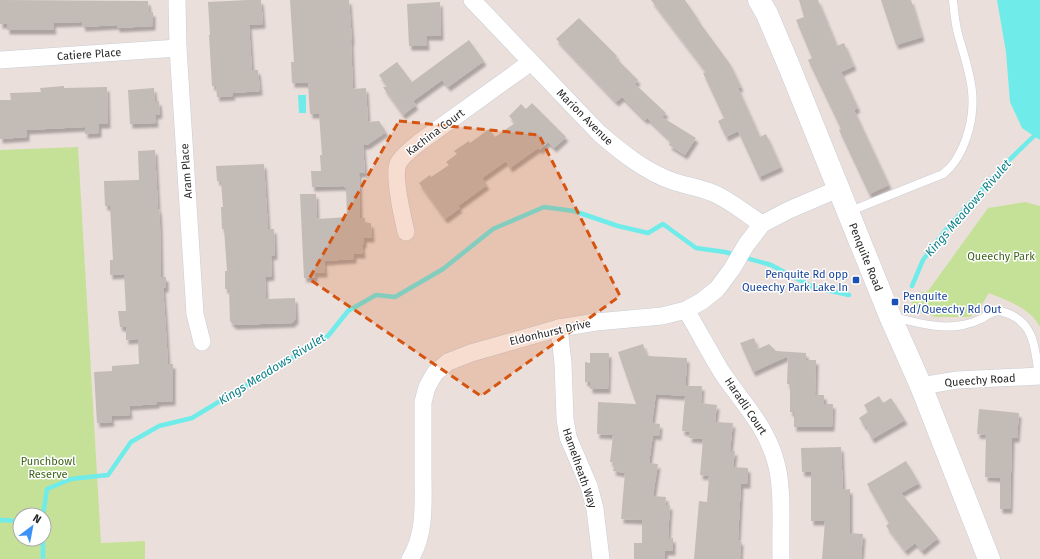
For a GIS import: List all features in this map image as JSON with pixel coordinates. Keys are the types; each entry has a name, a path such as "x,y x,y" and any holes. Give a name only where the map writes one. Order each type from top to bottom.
{"street":[{"name":"Aram Place","path":"177,0 178,48 195,314 202,342"},
{"name":"Marion Avenue","path":"472,0 599,133 633,160 675,182 714,194 762,224"},
{"name":"Penquite Road","path":"759,0 767,14 789,66 890,316 921,386 989,559"},
{"name":"Catiere Place","path":"0,60 178,48"},
{"name":"Kachina Court","path":"406,232 397,178 397,164 406,153 420,142 531,62"},
{"name":"Eldonhurst Drive","path":"410,559 415,550 420,532 422,514 423,402 427,387 435,373 448,362 471,353 559,328 596,322 662,316 686,310 702,301 717,289 732,269 746,245 762,224 838,189"},
{"name":"Haradli Court","path":"686,310 722,372 767,436 780,479 781,559"},
{"name":"Hamelheath Way","path":"559,328 563,363 565,419 568,437 589,486 595,509 601,559"},
{"name":"Queechy Road","path":"921,386 957,380 1040,377"}],"lane":[{"path":"848,212 943,174 951,168 957,160 970,128 974,108 968,67 958,32 953,0"},
{"path":"890,316 923,324 946,326 962,325 980,320 993,312 1002,311 1018,318 1029,330 1033,341 1040,377"}],"highlighted area":[{"path":"399,121 539,135 620,296 481,396 309,279"}],"green space":[{"name":"Punchbowl Reserve","path":"78,147 101,543 145,541 145,559 0,559 0,150"},
{"name":"Queechy Park","path":"1025,202 1040,206 1040,327 1036,320 1018,306 989,293 978,311 970,317 936,317 914,310 911,301 914,294 928,291 988,208"}],"water":[{"path":"997,0 1040,0 1040,140 1022,128 1010,102 1006,52"},
{"path":"298,95 306,95 306,113 299,113"}],"building":[{"path":"0,0 148,1 149,12 153,12 153,26 117,28 117,25 83,27 82,22 53,23 54,30 7,30 7,24 0,24"},
{"path":"261,0 263,24 249,25 252,70 258,70 260,91 232,93 233,96 217,97 216,86 212,86 208,2"},
{"path":"290,0 349,0 353,89 366,88 368,122 379,121 386,132 367,145 363,145 365,173 359,173 360,218 365,218 365,223 371,223 372,238 364,238 364,243 362,245 363,254 354,254 354,259 324,261 325,273 315,273 315,278 304,278 300,194 316,194 317,219 347,217 346,188 344,188 344,186 312,187 311,171 321,171 320,155 322,155 319,114 310,114 308,83 292,83 291,62 294,62"},
{"path":"651,0 685,0 730,64 741,87 738,88 760,137 766,134 781,167 759,177 738,131 726,137 718,121 724,118 703,73 706,72"},
{"path":"799,0 818,0 837,46 844,43 854,66 841,72 858,108 854,110 889,185 869,194 839,130 841,129 808,60 812,58 796,20 804,17"},
{"path":"881,0 911,0 922,37 896,45"},
{"path":"440,2 441,36 426,36 427,46 409,46 407,4"},
{"path":"579,18 617,56 616,58 638,80 635,84 666,113 662,117 696,138 685,155 669,145 671,142 667,139 667,137 647,118 645,120 622,97 616,102 556,39"},
{"path":"469,40 484,61 448,87 442,80 413,101 416,105 403,115 383,87 387,87 379,75 397,62 412,82"},
{"path":"64,86 64,88 107,87 108,124 99,124 99,133 85,134 85,127 27,130 27,137 0,139 0,100 11,100 10,93 41,92 40,88"},
{"path":"154,88 155,101 159,101 160,114 155,115 156,123 130,124 128,90"},
{"path":"532,103 566,137 554,148 548,142 540,150 538,148 510,168 506,161 482,178 487,185 458,206 460,208 445,219 419,183 430,175 431,177 449,165 446,162 457,154 454,151 469,141 470,143 489,129 495,137 515,123 509,116 521,104 526,109"},
{"path":"155,150 160,225 161,277 166,277 166,288 163,288 168,364 173,364 173,401 129,406 130,415 111,416 112,422 97,423 94,372 112,371 112,366 139,364 138,339 126,340 126,327 120,327 118,311 126,311 124,274 110,275 110,260 113,260 110,206 105,206 104,181 139,180 138,151"},
{"path":"264,164 268,229 274,229 275,255 271,256 272,276 265,277 266,299 295,298 296,319 292,323 234,325 230,321 229,289 225,289 225,271 227,271 224,229 222,229 221,207 223,207 221,181 217,181 216,166"},
{"path":"754,338 758,349 769,344 776,351 806,353 806,360 816,360 815,395 824,395 824,404 833,404 832,427 794,427 794,412 790,412 790,384 787,384 788,356 753,372 740,343"},
{"path":"643,344 647,356 687,358 685,396 656,394 652,423 660,424 659,436 653,435 649,463 658,464 653,496 666,497 665,505 670,505 668,538 673,538 673,551 665,551 665,559 634,559 634,543 642,543 642,520 621,519 625,473 613,471 615,463 610,462 613,435 597,434 598,402 636,404 618,352"},
{"path":"590,353 609,353 608,389 590,389 590,382 585,382 585,362 590,363"},
{"path":"686,386 702,386 701,403 717,405 715,422 733,423 730,451 735,451 733,467 748,468 748,484 741,484 738,540 741,541 740,559 694,559 699,501 707,502 709,476 700,475 703,439 689,438 690,432 682,431"},
{"path":"879,396 883,403 891,398 905,420 872,439 867,427 865,427 859,418 868,412 864,405"},
{"path":"979,409 1019,413 1017,438 1012,438 1010,509 1000,509 1000,478 985,477 986,435 977,434"},
{"path":"841,447 843,490 850,489 850,533 863,534 861,559 822,559 825,521 811,521 811,472 802,472 801,448"},
{"path":"906,461 919,483 901,493 938,538 922,551 915,543 905,551 886,526 889,523 867,484"}],"waterway":[{"name":"Kings Meadows Rivulet","path":"912,286 923,260 944,232 1002,167 1034,136"},
{"name":"Kings Meadows Rivulet","path":"44,507 47,489 71,479 108,475 131,442 159,426 192,418 328,336 348,311 376,295 395,297 443,269 493,229 544,207 574,211 618,226 648,233 663,224 696,248 725,252 771,265 813,287 849,295"},
{"path":"0,520 12,521"},
{"name":"Kings Meadows Rivulet","path":"43,547 43,559"}],"place":[{"name":"Penquite Rd opp Queechy Park Lake In","path":"856,280"},
{"name":"Penquite Rd/Queechy Rd Out","path":"895,302"}]}
